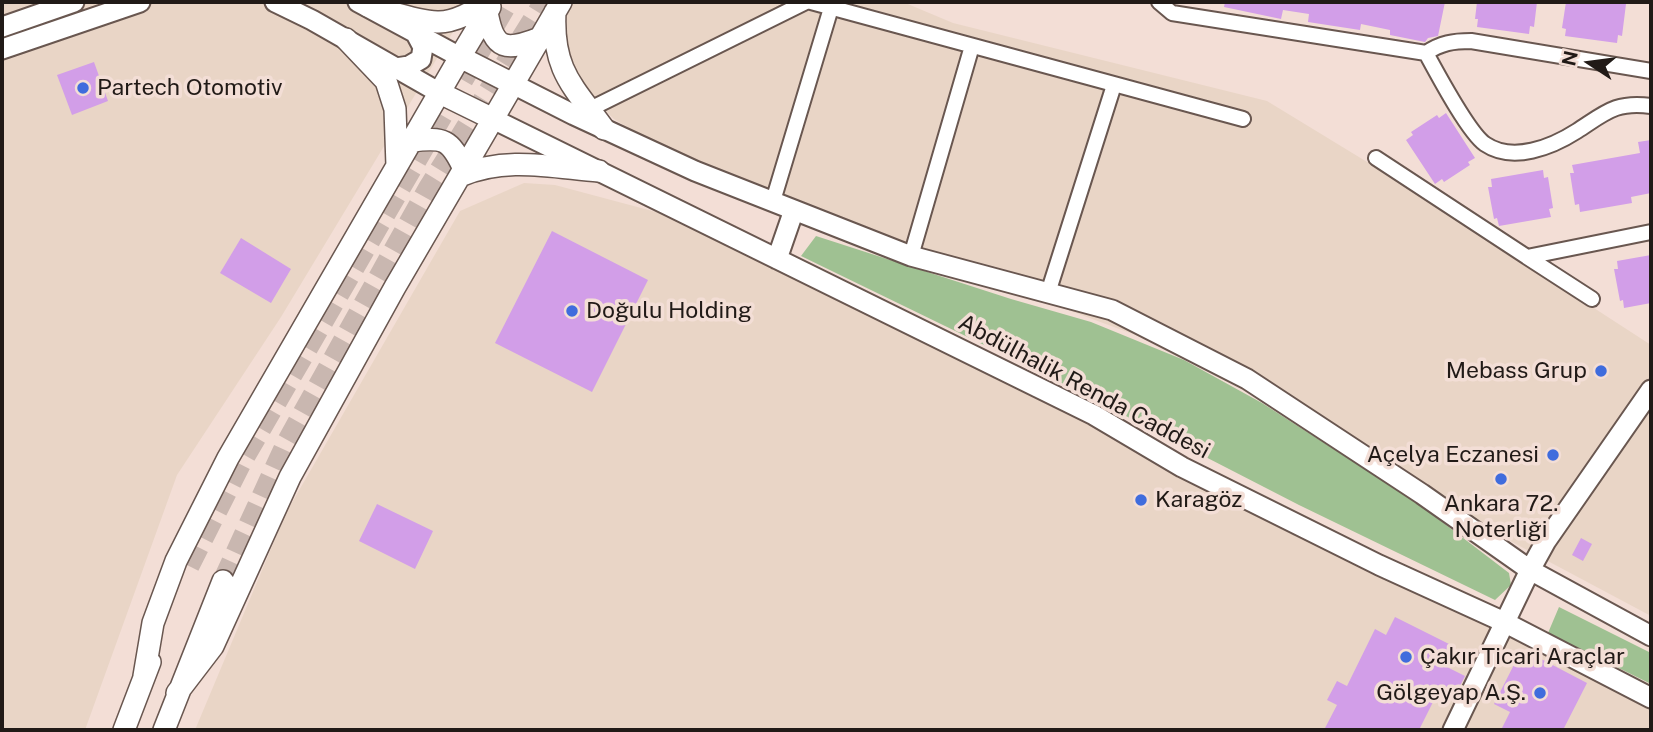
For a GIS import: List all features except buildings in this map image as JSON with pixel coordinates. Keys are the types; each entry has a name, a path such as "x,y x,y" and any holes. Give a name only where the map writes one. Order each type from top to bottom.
{"main road":[{"path":"2,27 74,2"},
{"path":"2,49 140,2"},
{"path":"275,2 440,93 493,119"},
{"path":"363,4 438,22 489,5"},
{"path":"363,4 513,84 695,171 911,256 1112,310 1247,379 1422,494 1530,570 1651,636"},
{"path":"489,5 490,31 496,40 507,47 519,46 540,38"},
{"path":"144,676 153,623 182,549 228,458 489,5"},
{"path":"558,7 554,33 557,54 566,76 604,129"},
{"path":"177,693 214,646 290,477 558,7"},
{"path":"396,68 409,66 421,59 423,47 415,32"},
{"path":"346,39 386,81 395,109 397,166"},
{"name":"Abdülhalik Renda Caddesi","path":"493,119 1094,415 1182,467 1379,565 1504,622 1651,698"},
{"path":"412,141 438,138 446,142 456,151 462,172"},
{"path":"462,172 517,162 599,171"},
{"path":"777,259 794,210"},
{"path":"1453,730 1546,541 1651,390"},
{"path":"124,730 189,566"},
{"path":"164,730 222,581"}],"street":[{"path":"588,110 808,2 1243,119"},
{"path":"1159,2 1172,13 1426,53 1439,44 1471,41 1651,71"},
{"path":"774,201 831,8"},
{"path":"911,256 972,46"},
{"path":"1426,53 1444,85 1484,143 1509,152 1532,151 1551,146 1618,106 1651,106"},
{"path":"1048,293 1114,85"},
{"path":"1376,158 1592,299"},
{"path":"1527,257 1651,232"}],"shaded area":[{"path":"2,2 471,2 281,317 177,475 85,730 2,730"},
{"path":"564,2 903,2 953,23 1267,101 1395,179 1651,345 1651,616 1422,494 1227,369 707,176 614,119 594,100 574,71 568,50"},
{"path":"524,183 555,185 716,228 1651,698 1651,730 195,730 286,513 460,211"}],"green space":[{"path":"816,236 1091,322 1184,360 1262,403 1416,502 1509,573 1511,585 1495,600 1299,505 1052,378 801,256"},
{"path":"1559,607 1651,653 1651,684 1548,633"}],"tunnel":[{"path":"189,566 241,463 508,2"},
{"path":"223,581 287,442 428,189 544,2"}],"place":[{"name":"Partech Otomotiv","path":"83,88"},
{"name":"Doğulu Holding","path":"572,311"},
{"name":"Mebass Grup","path":"1601,371"},
{"name":"Açelya Eczanesi","path":"1553,455"},
{"name":"Ankara 72. Noterliği","path":"1501,479"},
{"name":"Karagöz","path":"1141,500"},
{"name":"Çakır Ticari Araçlar","path":"1406,657"},
{"name":"Gölgeyap A.Ş.","path":"1540,693"}]}
